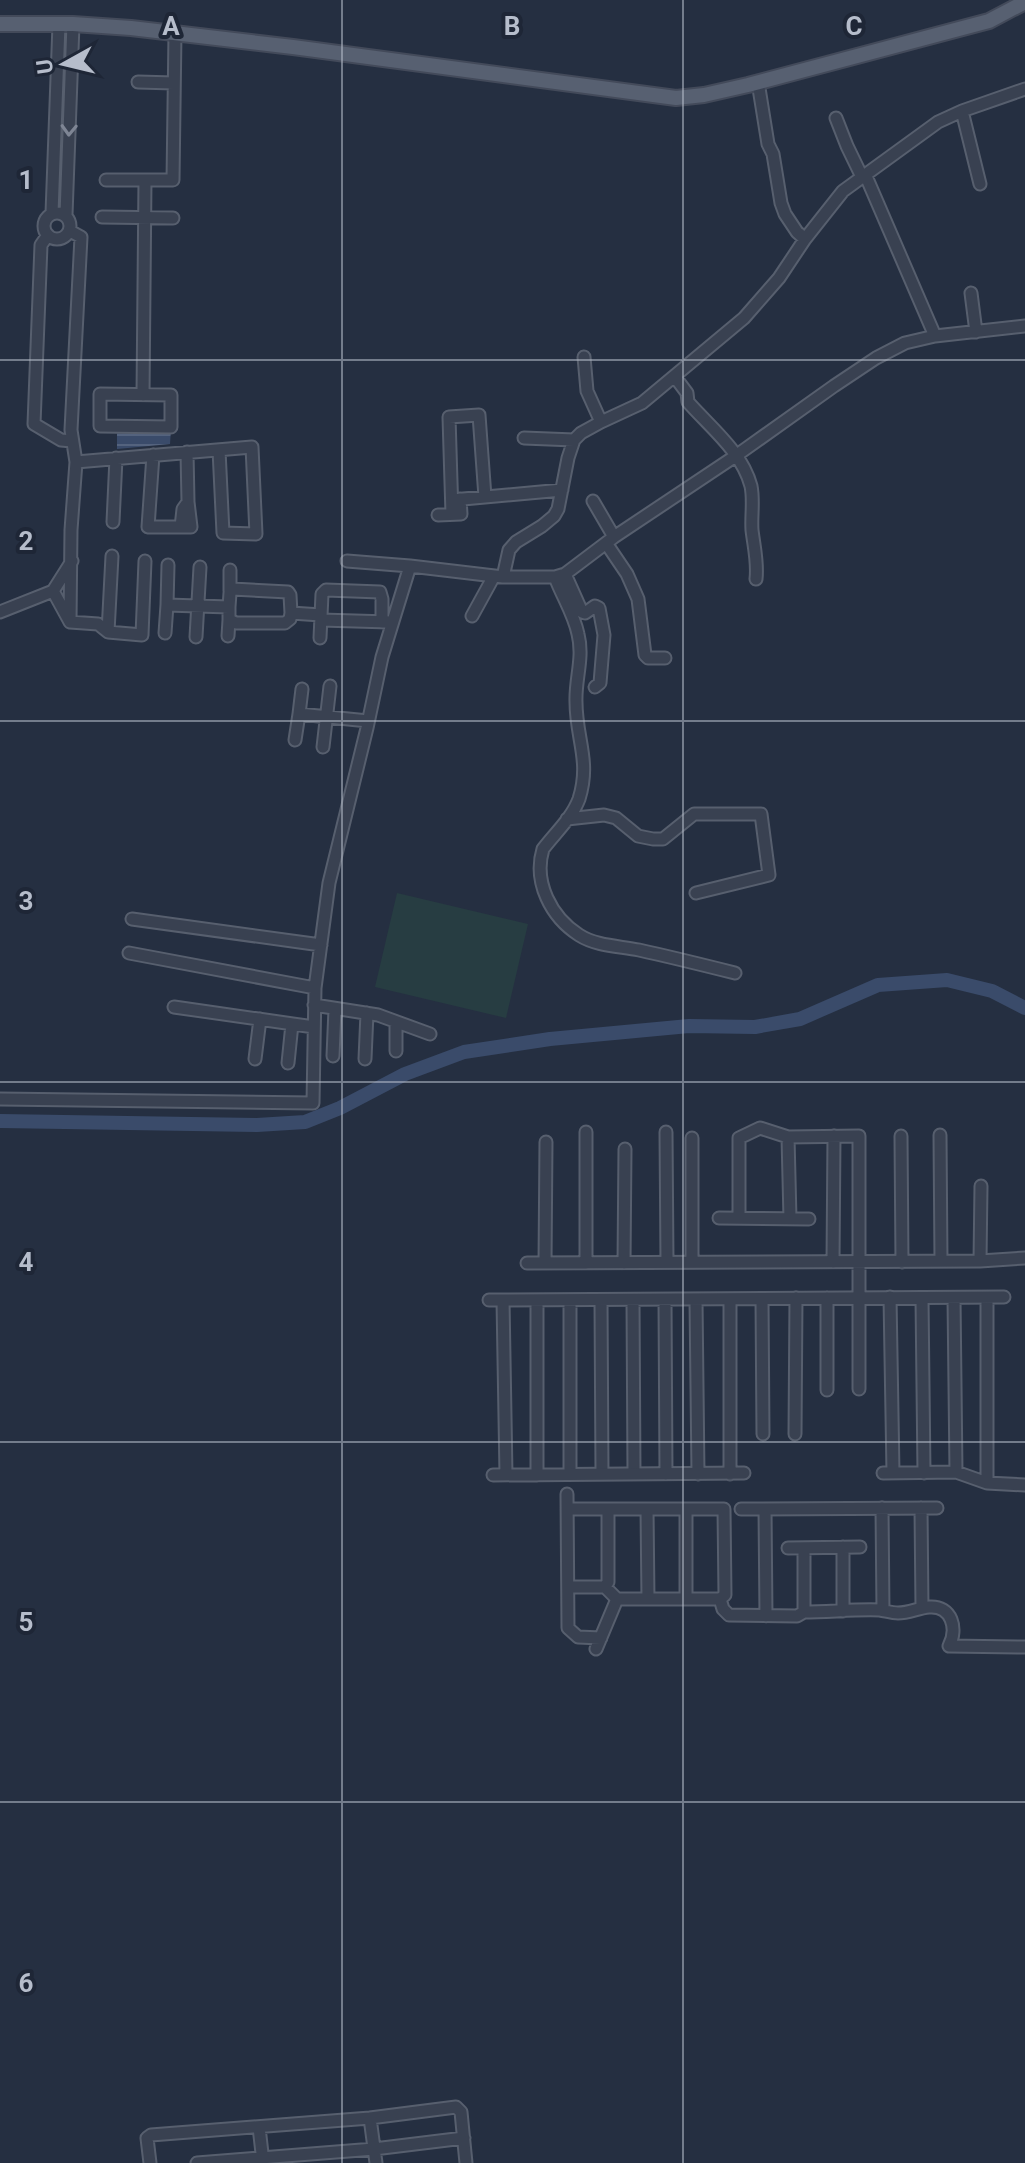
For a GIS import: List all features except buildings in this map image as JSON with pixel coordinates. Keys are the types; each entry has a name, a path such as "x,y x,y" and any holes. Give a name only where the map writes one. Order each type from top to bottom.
{"main road":[{"path":"0,24 66,24 175,33 676,98 704,95 758,82 989,21 1025,2"}],"street":[{"path":"52,213 66,24"},
{"path":"66,24 66,215"},
{"path":"106,180 173,180 175,33"},
{"path":"138,82 174,83"},
{"path":"758,82 781,203 797,232 805,239"},
{"path":"472,616 498,576 509,550 554,516 568,458 574,440 581,433 642,403 744,318 779,278 843,191 863,175 938,122 1025,89"},
{"path":"962,111 980,184"},
{"path":"836,118 935,336"},
{"path":"143,395 145,180"},
{"path":"52,213 66,215 71,222 70,231 64,238 55,239 48,235 44,227 52,213"},
{"path":"102,217 173,218"},
{"path":"70,231 81,237 71,430 76,462 71,530 70,622"},
{"path":"48,235 41,245 34,424 61,440 72,441"},
{"path":"971,293 976,332"},
{"path":"347,561 498,576 560,576 876,358 905,343 935,336 1025,326"},
{"path":"584,357 587,391 601,422"},
{"path":"675,377 687,393 688,402 737,455 752,489 756,579"},
{"path":"100,394 143,395 171,395 171,427 100,426 100,394"},
{"path":"438,515 461,514 456,500 449,417 479,415 485,497"},
{"path":"524,438 574,440"},
{"path":"76,462 252,447 256,534 223,533 219,450"},
{"path":"153,455 148,527 181,527 183,509 188,502 187,452"},
{"path":"113,522 116,458"},
{"path":"456,500 562,490"},
{"path":"593,501 638,599 645,655 648,658 665,658"},
{"path":"108,632 112,556"},
{"path":"0,612 53,591 72,561"},
{"path":"70,622 98,624 108,632 142,635 145,561"},
{"path":"165,633 168,565"},
{"path":"0,1099 311,1104 314,1100 315,988 329,883 388,622 410,566"},
{"path":"196,637 200,567"},
{"path":"228,636 230,570"},
{"path":"560,576 582,612 595,606 599,608 604,635 600,683 595,687"},
{"path":"560,576 575,625 581,659 576,697 585,776 578,803 540,858 546,899 561,921 581,936 610,946 735,973"},
{"path":"320,638 322,594 326,590 380,592 388,622"},
{"path":"53,591 70,622"},
{"path":"167,605 198,606 229,614 236,623 285,623 290,619 288,592 230,591"},
{"path":"291,613 388,622"},
{"path":"323,747 330,686"},
{"path":"295,740 302,689"},
{"path":"299,714 368,721"},
{"path":"567,819 604,815 616,818 638,836 663,839 694,814 761,814 769,875 696,893"},
{"path":"132,919 321,945"},
{"path":"129,953 315,988"},
{"path":"314,1005 378,1015 430,1034"},
{"path":"174,1007 314,1027"},
{"path":"333,1056 335,1009"},
{"path":"365,1059 367,1013"},
{"path":"255,1059 260,1019"},
{"path":"396,1022 396,1051"},
{"path":"288,1063 292,1024"},
{"path":"739,1218 739,1138 760,1128 788,1137 859,1136 859,1389"},
{"path":"586,1132 586,1263"},
{"path":"666,1132 667,1262"},
{"path":"940,1135 941,1261"},
{"path":"833,1262 834,1136"},
{"path":"901,1136 902,1262"},
{"path":"788,1137 790,1219"},
{"path":"692,1138 692,1262"},
{"path":"545,1263 546,1142"},
{"path":"624,1263 625,1149"},
{"path":"980,1261 981,1186"},
{"path":"719,1218 809,1219"},
{"path":"527,1263 902,1262 1025,1258"},
{"path":"890,1297 888,1473 956,1472 987,1483 1025,1485"},
{"path":"489,1300 1004,1297"},
{"path":"795,1434 796,1298"},
{"path":"827,1298 827,1390"},
{"path":"922,1298 924,1473"},
{"path":"954,1298 956,1472"},
{"path":"987,1298 987,1483"},
{"path":"730,1299 730,1474"},
{"path":"762,1299 763,1434"},
{"path":"503,1300 499,1475 744,1473"},
{"path":"537,1300 537,1475"},
{"path":"570,1300 570,1474"},
{"path":"601,1300 602,1474"},
{"path":"633,1300 634,1474"},
{"path":"665,1300 666,1474"},
{"path":"696,1300 698,1474"},
{"path":"567,1494 568,1628 578,1637 599,1643 617,1599"},
{"path":"882,1508 883,1610"},
{"path":"921,1508 922,1608"},
{"path":"741,1509 937,1508"},
{"path":"567,1509 724,1509 725,1595 720,1599 617,1599 605,1587 568,1587"},
{"path":"605,1587 608,1582 608,1509"},
{"path":"647,1509 648,1599"},
{"path":"686,1509 686,1599"},
{"path":"765,1509 766,1616"},
{"path":"843,1547 843,1611"},
{"path":"788,1548 860,1547"},
{"path":"804,1548 804,1612"},
{"path":"720,1599 729,1615 797,1616 804,1612 883,1610 898,1613 931,1606 951,1616 954,1636 949,1646 1025,1647"},
{"path":"150,2163 146,2142 148,2136 370,2118 456,2107 461,2112 466,2163"},
{"path":"370,2118 376,2163"},
{"path":"259,2127 263,2161"},
{"path":"197,2163 263,2161 464,2138"}],"green space":[{"path":"397,893 528,924 506,1018 375,987"}],"water":[{"path":"117,429 171,429 170,444 117,449"}],"waterway":[{"path":"0,1121 257,1125 305,1122 340,1108 405,1074 464,1052 550,1039 689,1026 755,1027 800,1019 878,985 947,980 992,991 1025,1008"}]}
